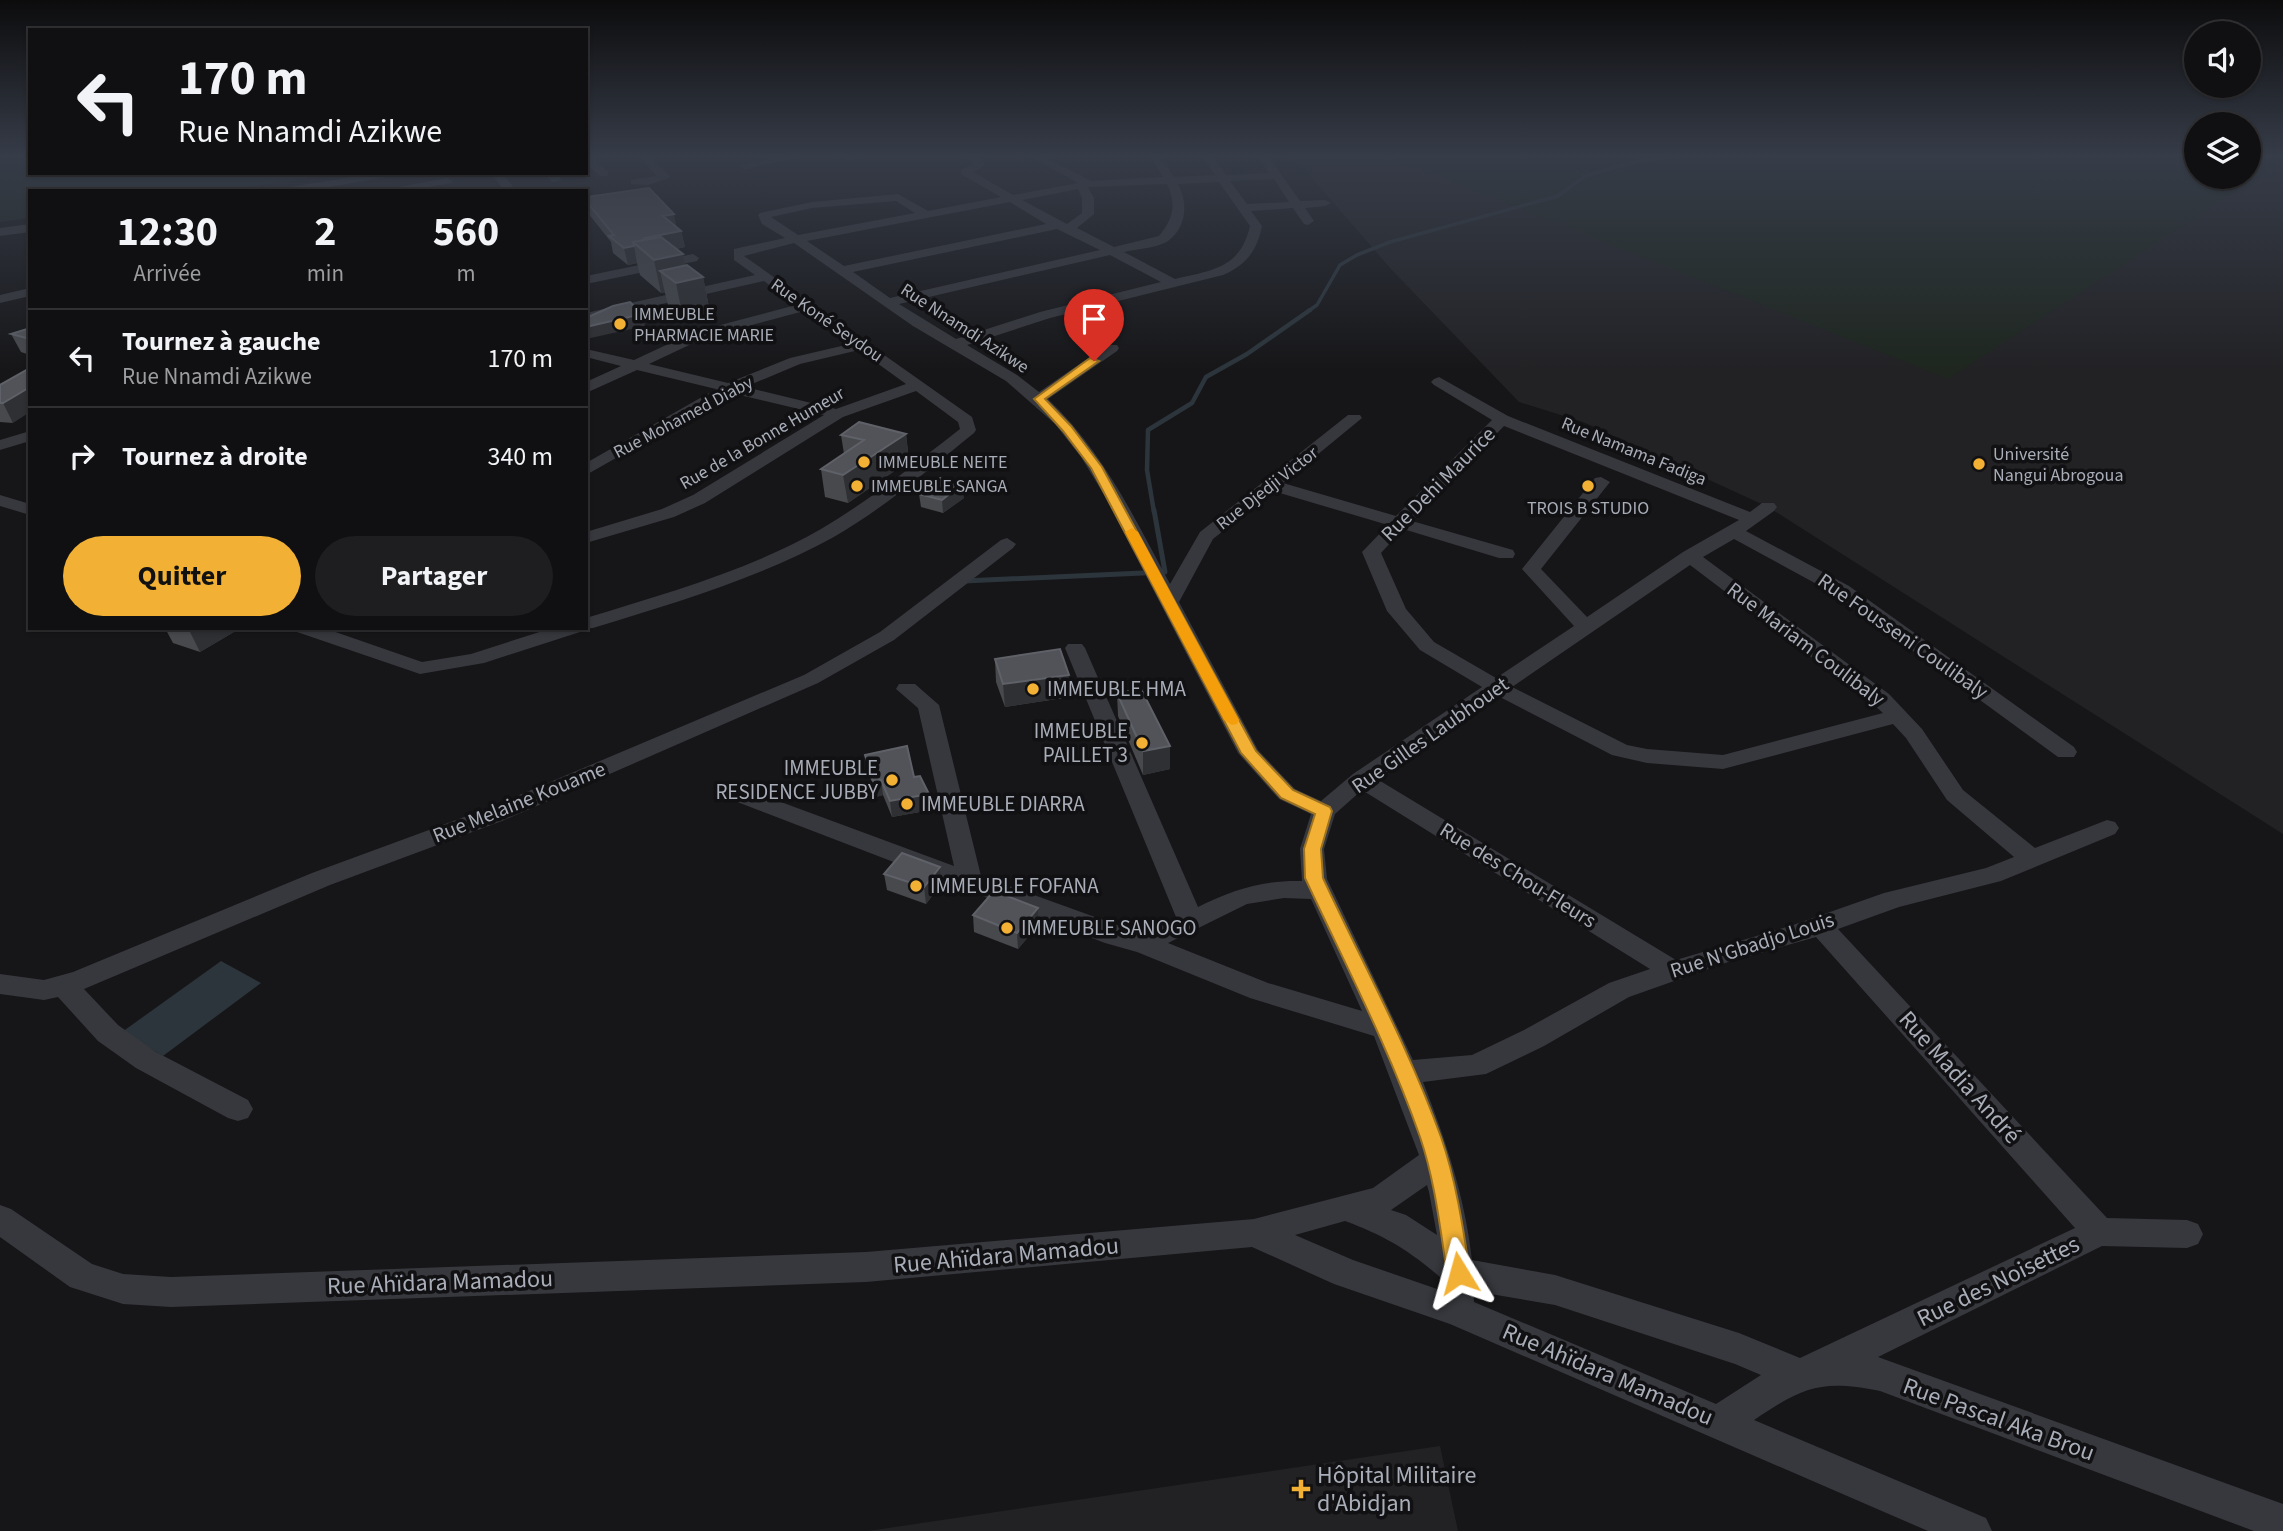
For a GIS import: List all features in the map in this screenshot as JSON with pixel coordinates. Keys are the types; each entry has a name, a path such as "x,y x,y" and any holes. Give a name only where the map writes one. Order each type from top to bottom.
{"street":[{"name":"Rue Nnamdi Azikwe","path":"777,227 889,302 1002,372 1039,399 1067,428 1096,467 1249,753 1287,794 1324,811"},
{"name":"Rue Koné Seydou","path":"588,623 754,570 827,533 885,495 968,430 966,420 738,257 738,252 862,227"},
{"path":"844,270 1056,227"},
{"path":"1066,227 1173,283"},
{"path":"889,302 1114,252 1163,239 1174,227"},
{"path":"956,344 1045,315 1239,264 1245,256 1255,227"},
{"path":"0,232 28,228"},
{"path":"588,280 693,258"},
{"path":"588,317 766,276"},
{"path":"0,299 28,292"},
{"path":"588,387 699,335 806,306"},
{"name":"Rue Mohamed Diaby","path":"588,469 729,388 795,361 862,345"},
{"path":"1039,399 1112,348"},
{"path":"588,354 837,414"},
{"name":"Rue Dehi Maurice","path":"1439,382 1502,419 1370,552 1397,611 1427,646 1498,688 1620,750 1647,756 1723,762 1898,716"},
{"name":"Rue de la Bonne Humeur","path":"588,537 668,513 699,499 837,414 918,385"},
{"name":"Rue Djedji Victor","path":"1169,602 1206,536 1354,418"},
{"name":"Rue Namama Fadiga","path":"1502,419 1751,519"},
{"path":"0,445 28,437"},
{"path":"1585,626 1531,569 1601,482"},
{"path":"1272,485 1506,554"},
{"path":"0,500 28,509"},
{"name":"Rue Gilles Laubhouet","path":"1324,811 1361,779 1689,556 1751,519"},
{"name":"Rue Fousseni Coulibaly","path":"1751,519 1842,590 2066,752"},
{"name":"Rue Melaine Kouame","path":"0,984 33,990 65,986 321,879 494,815 811,679 887,636 1007,544"},
{"name":"Rue Mariam Coulibaly","path":"1689,556 1881,699 1914,734 1955,795 2032,859"},
{"path":"315,630 420,668 456,664 563,630"},
{"path":"1075,648 1190,919"},
{"path":"907,689 928,705 970,881"},
{"name":"Rue des Chou-Fleurs","path":"1361,779 1674,971"},
{"path":"727,790 1114,936 1144,944 1260,991 1384,1028"},
{"path":"1324,811 1312,849 1314,878 1405,1072 1437,1159 1459,1273 1457,1311"},
{"name":"Rue N'Gbadjo Louis","path":"1405,1072 1476,1066 1534,1038 1619,990 1799,933 1893,899 1992,875 2107,828"},
{"path":"1144,944 1241,896 1284,889 1320,890"},
{"name":"Rue Madia André","path":"1819,924 2099,1232"},
{"path":"65,986 108,1033 146,1060 238,1109"},
{"path":"1254,1233 1380,1200 1408,1183 1437,1159"},
{"path":"1345,1207 1395,1225 1428,1247 1459,1273 1555,1290 1808,1371"},
{"name":"Rue Ahïdara Mamadou","path":"0,1219 82,1276 123,1289 172,1292 866,1267 1254,1233 1346,1273 1457,1311 1721,1421 1973,1531"},
{"name":"Rue des Noisettes","path":"1808,1371 2099,1232 2187,1234"},
{"name":"Rue Pascal Aka Brou","path":"1808,1371 1837,1366 1880,1374 2283,1523"},
{"path":"1721,1421 1808,1371"}],"shaded area":[{"name":"Université Nangui Abrogoua","path":"1355,227 2283,227 2283,834 1768,507 1583,422 1519,402 1390,268"},
{"path":"1567,227 2181,227 1948,379"},
{"path":"221,961 261,983 163,1056 122,1032"},
{"name":"Hôpital Militaire d'Abidjan","path":"1440,1446 1458,1531 868,1531"}],"building":[{"path":"608,227 677,227 681,231 645,238 648,239 633,242 634,246 624,248 609,236 614,235"},
{"path":"661,237 683,254 654,260 633,242"},
{"path":"687,265 703,277 676,283 660,271"},
{"path":"630,302 642,314 588,327 588,317"},
{"path":"28,329 28,338 11,334"},
{"path":"28,369 28,388 3,403 0,403 0,385"},
{"path":"859,422 906,434 843,475 821,469 864,440 841,435"},
{"path":"940,478 962,484 942,500 919,494"},
{"path":"1060,649 1069,675 1003,684 995,659"},
{"path":"1141,689 1170,746 1143,751 1117,693"},
{"path":"907,746 914,777 920,776 929,794 890,801 881,780 873,781 865,755"},
{"path":"902,853 940,867 924,887 884,874"},
{"path":"994,891 1038,908 1017,933 973,915"}],"waterway":[{"path":"1307,312 1317,305 1340,265 1390,242 1443,227"},
{"path":"1154,512 1147,470 1148,430 1192,403 1206,377 1247,354 1310,310"},
{"path":"964,581 1165,572 1154,510"}],"slow traffic":[{"path":"1132,532 1232,720"}],"place":[{"name":"IMMEUBLE PHARMACIE MARIE","path":"620,324"},
{"name":"IMMEUBLE NEITE","path":"864,462"},
{"name":"Université Nangui Abrogoua","path":"1979,464"},
{"name":"IMMEUBLE SANGA","path":"857,486"},
{"name":"TROIS B STUDIO","path":"1588,486"},
{"name":"IMMEUBLE HMA","path":"1033,689"},
{"name":"IMMEUBLE PAILLET 3","path":"1142,743"},
{"name":"IMMEUBLE RESIDENCE JUBBY","path":"892,780"},
{"name":"IMMEUBLE DIARRA","path":"907,804"},
{"name":"IMMEUBLE FOFANA","path":"916,886"},
{"name":"IMMEUBLE SANOGO","path":"1007,928"},
{"name":"Hôpital Militaire d'Abidjan","path":"1301,1489"}],"route":[{"path":"1094,361 1039,399 1067,428 1096,467 1249,753 1287,794 1324,811 1312,849 1314,878 1405,1072 1431,1139 1447,1202 1459,1273"}]}
